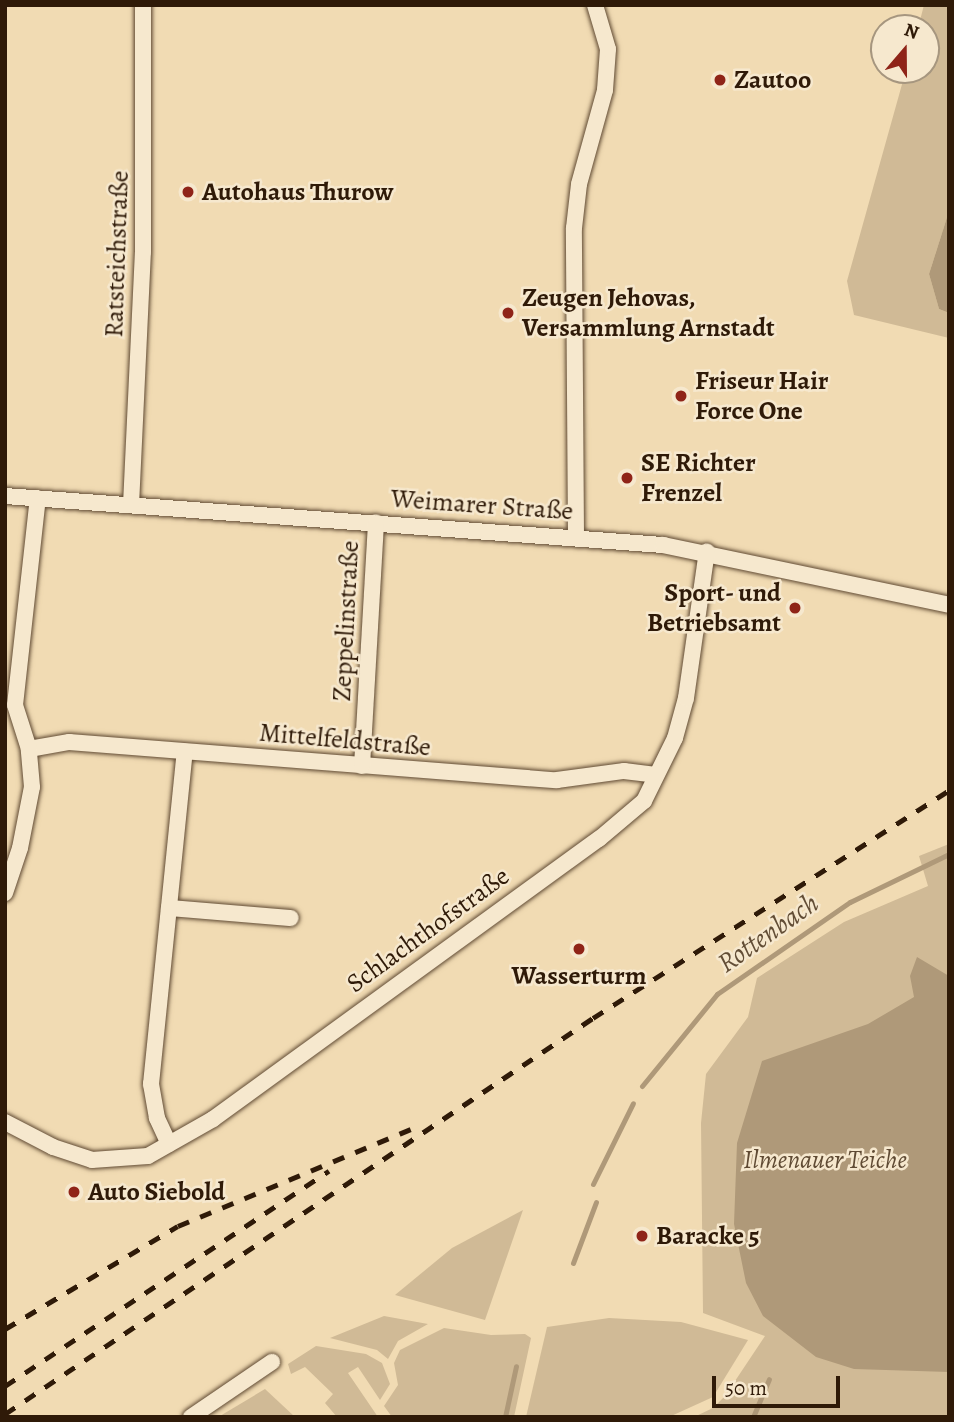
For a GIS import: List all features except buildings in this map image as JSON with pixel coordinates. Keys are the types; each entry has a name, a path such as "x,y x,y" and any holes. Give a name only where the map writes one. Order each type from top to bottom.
{"street":[{"name":"Ratsteichstraße","path":"131,505 144,252 143,5"},
{"path":"576,536 575,228 579,184 604,90 608,49 596,5"},
{"name":"Weimarer Straße","path":"7,496 576,536 707,551 949,605"},
{"path":"5,893 28,818 32,787 29,749 15,705 38,498"},
{"name":"Zeppelinstraße","path":"362,766 376,522"},
{"name":"Schlachthofstraße","path":"5,1122 53,1147 92,1160 148,1156 213,1119 599,839 644,801 675,738 686,698 707,551"},
{"name":"Mittelfeldstraße","path":"29,749 69,742 557,780 624,771 656,775"},
{"path":"169,1144 157,1118 151,1084 185,752"},
{"path":"169,908 291,918"},
{"path":"199,1414 272,1362"}],"green space":[{"path":"924,5 949,5 949,211 929,274 939,309 949,313 949,338 854,315 847,281 902,84 940,84 940,14 922,14"},
{"name":"Ilmenauer Teiche","path":"949,844 949,1417 694,1417 713,1408 725,1396 765,1336 703,1313 701,1123 706,1074 748,1017 757,978 844,922 928,886 919,856"},
{"path":"523,1210 485,1320 395,1295 452,1248"},
{"path":"384,1316 428,1324 398,1341 388,1359 377,1350 330,1338"},
{"path":"609,1318 681,1322 748,1340 713,1397 669,1417 526,1417 547,1327"},
{"path":"444,1328 491,1335 525,1334 531,1338 514,1417 392,1417 384,1406 398,1385 394,1363 400,1350"},
{"path":"316,1346 366,1354 382,1363 390,1384 380,1400 358,1367 348,1373 378,1417 337,1417 325,1403 333,1394 305,1367 291,1374 288,1364"},
{"path":"265,1389 295,1417 220,1417 220,1416"}],"shaded area":[{"path":"949,211 949,313 939,309 929,274"},
{"name":"Ilmenauer Teiche","path":"917,957 949,976 949,1372 854,1369 816,1357 763,1316 746,1283 734,1224 737,1143 762,1061 868,1024 914,997 910,976"}],"waterway":[{"name":"Rottenbach","path":"642,1086 717,994 850,902 949,854"},
{"name":"Rottenbach","path":"593,1184 633,1103"},
{"name":"Rottenbach","path":"573,1263 596,1202"},
{"name":"Rottenbach","path":"505,1417 516,1366"},
{"path":"753,1417 769,1379"}],"railway":[{"path":"5,1414 593,1018 949,790"},
{"path":"5,1329 178,1226 411,1129"},
{"path":"5,1386 329,1171"}],"place":[{"name":"Zautoo","path":"720,80"},
{"name":"Autohaus Thurow","path":"188,192"},
{"name":"Zeugen Jehovas, Versammlung Arnstadt","path":"508,313"},
{"name":"Friseur Hair Force One","path":"681,396"},
{"name":"SE Richter Frenzel","path":"627,478"},
{"name":"Sport- und Betriebsamt","path":"795,608"},
{"name":"Wasserturm","path":"579,949"},
{"name":"Auto Siebold","path":"74,1192"},
{"name":"Baracke 5","path":"642,1236"}]}
